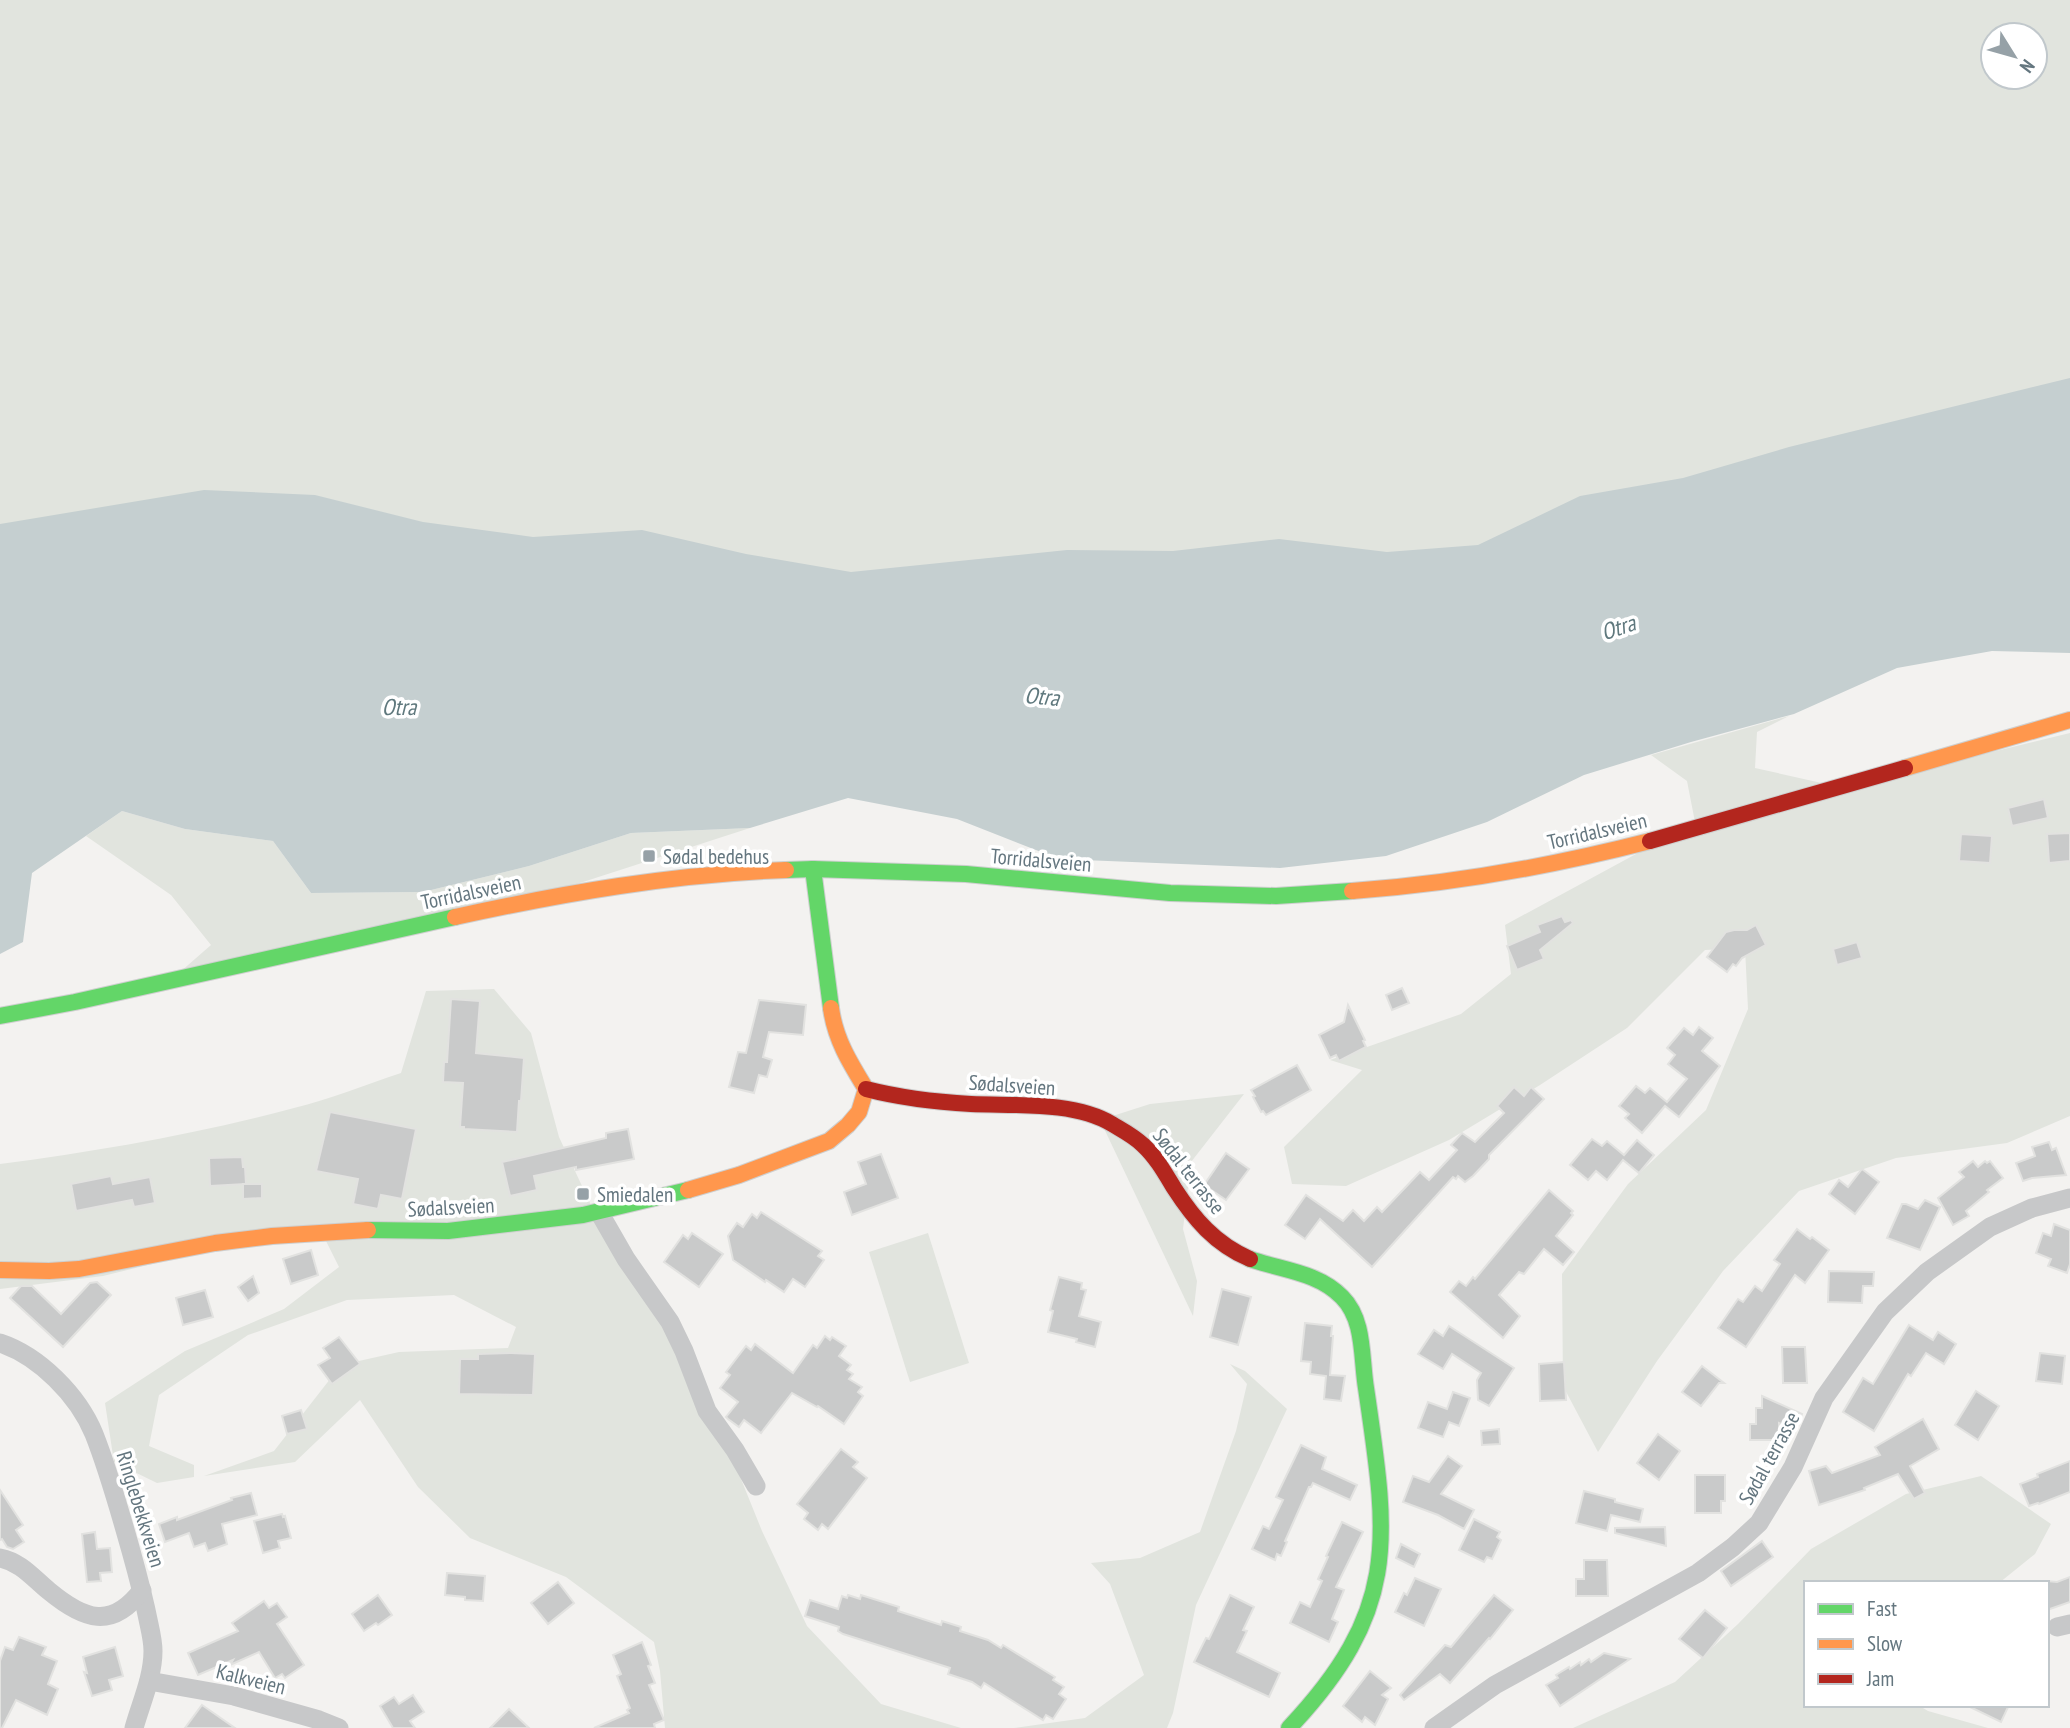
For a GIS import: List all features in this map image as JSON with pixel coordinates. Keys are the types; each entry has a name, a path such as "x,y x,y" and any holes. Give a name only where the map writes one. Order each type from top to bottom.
{"street":[{"name":"Torridalsveien","path":"0,1016 579,892 626,884 754,871 813,869 965,874 1170,893 1276,896 1458,881 1595,855 1695,829 2070,720"},
{"path":"813,869 833,1022 845,1055 866,1089"},
{"name":"Sødalsveien","path":"0,1270 79,1269 204,1245 272,1236 377,1230 448,1231 583,1216 739,1175 830,1141 855,1118 863,1105 866,1089 888,1096 940,1102 1050,1108 1089,1115 1112,1124"},
{"name":"Sødal terrasse","path":"1112,1124 1144,1146 1200,1225 1215,1239 1240,1255 1301,1273 1336,1291 1350,1307 1356,1321 1378,1466 1381,1527 1379,1567 1369,1607 1348,1654 1327,1685 1289,1728"},
{"name":"Sødal terrasse","path":"1434,1728 1495,1685 1698,1573 1740,1541 1759,1523 1793,1467 1824,1398 1885,1312 1927,1272 1990,1227 2032,1208 2070,1198"},
{"path":"599,1212 626,1259 670,1322 684,1351 706,1411 735,1450 756,1486"},
{"name":"Ringlebekkveien","path":"0,1343 20,1352 64,1388 94,1433 115,1494 142,1590 153,1648 149,1681 134,1728"},
{"path":"0,1558 13,1561 50,1592 73,1607 94,1616 103,1618 122,1611 142,1590"},
{"name":"Kalkveien","path":"149,1681 234,1696 340,1728"}],"shaded area":[{"path":"0,0 2070,0 2070,504 0,675"},
{"path":"1789,716 1757,732 1755,768 1844,788 2070,733 2070,1116 2007,1143 1896,1158 1799,1191 1723,1271 1657,1361 1598,1452 1563,1386 1562,1274 1628,1184 1706,1110 1748,1009 1745,948 1705,950 1627,1028 1449,1140 1346,1186 1292,1184 1284,1147 1362,1070 1330,1060 1461,1014 1511,974 1505,925 1695,822 1687,781 1651,755"},
{"path":"122,811 185,829 273,841 311,893 423,892 529,866 631,833 750,828 515,904 172,979 211,945 171,895 86,836"},
{"path":"494,989 531,1033 559,1137 606,1237 653,1302 720,1427 762,1531 807,1626 881,1704 961,1728 665,1728 660,1671 654,1642 566,1577 470,1538 418,1487 360,1400 295,1462 204,1476 274,1451 341,1365 399,1352 508,1348 516,1327 454,1295 347,1300 248,1335 159,1395 149,1446 194,1465 194,1477 157,1483 114,1462 105,1403 185,1351 284,1309 339,1267 325,1239 221,1247 103,1276 0,1289 0,1164 221,1126 307,1104 401,1073 426,991"},
{"path":"1244,1094 1191,1162 1183,1229 1197,1281 1193,1316 1100,1120 1150,1104"},
{"path":"928,1233 969,1363 910,1382 869,1252"},
{"path":"1230,1364 1245,1371 1287,1409 1196,1605 1173,1713 1167,1728 1014,1728 1085,1718 1144,1675 1110,1584 1091,1563 1140,1558 1200,1532 1236,1431 1247,1384"},
{"path":"1981,1476 2051,1524 2035,1554 2001,1581 1804,1581 1804,1707 1921,1707 1988,1728 1573,1728 1675,1682 1738,1624 1811,1549 1906,1494"}],"water":[{"name":"Otra","path":"2070,378 2070,653 1992,651 1897,668 1794,714 1584,775 1487,822 1386,856 1280,868 1059,859 957,819 848,798 750,828 631,833 529,866 423,892 311,893 273,841 185,829 122,811 32,873 23,942 0,954 0,524 204,490 315,495 423,522 533,537 642,530 746,554 851,572 1067,550 1173,551 1279,539 1387,552 1478,545 1580,496 1683,478 1789,447"}],"building":[{"path":"2044,799 2048,818 2012,826 2008,808"},
{"path":"2070,833 2070,861 2049,863 2047,834"},
{"path":"1961,834 1992,836 1990,863 1959,861"},
{"path":"1562,916 1565,922 1571,920 1573,923 1540,950 1544,959 1517,970 1507,946 1540,932 1537,925"},
{"path":"1756,925 1766,945 1742,958 1736,966 1733,964 1727,972 1707,957 1726,932 1747,930"},
{"path":"1857,942 1862,958 1837,965 1833,949"},
{"path":"1402,988 1409,1003 1392,1010 1386,995"},
{"path":"451,999 480,1001 476,1053 524,1058 517,1132 460,1127 463,1083 443,1082"},
{"path":"759,1000 806,1005 803,1035 769,1032 763,1057 772,1060 767,1077 759,1075 754,1093 729,1087 738,1052 746,1053"},
{"path":"1348,1005 1366,1047 1339,1061 1336,1055 1330,1058 1319,1035 1344,1022"},
{"path":"1699,1027 1713,1038 1702,1051 1720,1066 1679,1117 1665,1106 1642,1133 1625,1118 1629,1114 1619,1106 1636,1086 1645,1093 1650,1088 1667,1102 1687,1079 1668,1064 1675,1055 1667,1048 1684,1028 1693,1035"},
{"path":"1297,1065 1311,1090 1266,1115 1261,1112 1251,1090"},
{"path":"1514,1087 1524,1096 1531,1087 1544,1099 1489,1155 1489,1159 1473,1176 1465,1182 1458,1176 1456,1179 1453,1177 1372,1267 1320,1219 1305,1239 1285,1225 1306,1195 1343,1221 1353,1210 1364,1221 1377,1207 1382,1212 1420,1172 1429,1180 1457,1150 1451,1145 1462,1133 1475,1142 1504,1113 1497,1106"},
{"path":"330,1112 416,1129 402,1199 381,1195 378,1209 353,1204 358,1179 316,1171"},
{"path":"628,1129 634,1159 534,1176 537,1190 510,1196 502,1162 606,1138 606,1133"},
{"path":"1592,1139 1602,1146 1607,1141 1624,1155 1637,1140 1654,1155 1639,1173 1623,1160 1607,1180 1596,1171 1588,1180 1570,1165"},
{"path":"2049,1142 2052,1150 2056,1148 2066,1175 2023,1181 2016,1163 2035,1156 2032,1147"},
{"path":"1226,1153 1249,1169 1226,1200 1204,1185"},
{"path":"881,1154 898,1198 852,1215 844,1192 866,1184 858,1162"},
{"path":"242,1157 246,1184 210,1186 209,1158"},
{"path":"1973,1161 1978,1167 1985,1161 1990,1161 2003,1178 1966,1211 1969,1216 1953,1225 1938,1198 1964,1177 1959,1172"},
{"path":"1862,1169 1879,1182 1855,1214 1829,1194 1839,1180 1848,1187"},
{"path":"111,1176 113,1184 150,1177 155,1203 134,1207 132,1200 76,1211 71,1184"},
{"path":"243,1184 262,1184 262,1198 243,1199"},
{"path":"1549,1190 1573,1211 1573,1215 1556,1236 1574,1252 1563,1265 1544,1249 1524,1274 1519,1272 1499,1295 1520,1316 1503,1338 1450,1292 1459,1281 1466,1286 1473,1277 1475,1279"},
{"path":"1925,1200 1940,1207 1920,1250 1887,1238 1902,1204 1918,1209"},
{"path":"761,1212 822,1251 818,1256 824,1260 805,1287 793,1279 784,1292 733,1260 728,1236 737,1223 743,1227 752,1214 757,1218"},
{"path":"2054,1224 2070,1230 2070,1264 2067,1273 2048,1266 2051,1259 2036,1253 2043,1233 2051,1236"},
{"path":"1797,1229 1829,1250 1805,1283 1795,1275 1746,1347 1718,1328 1738,1299 1743,1302 1755,1286 1762,1291 1780,1264 1774,1260"},
{"path":"692,1233 723,1254 699,1287 664,1262 683,1235 688,1239"},
{"path":"311,1250 318,1275 291,1284 283,1259"},
{"path":"1829,1271 1874,1272 1873,1286 1863,1286 1862,1303 1828,1302"},
{"path":"253,1276 259,1293 248,1301 238,1287"},
{"path":"1059,1277 1082,1283 1081,1289 1086,1290 1079,1316 1101,1322 1095,1347 1076,1342 1077,1339 1048,1332 1053,1311 1050,1310"},
{"path":"97,1282 111,1295 63,1347 10,1298 21,1286 32,1286 61,1314 90,1283"},
{"path":"1222,1289 1251,1297 1238,1345 1210,1337"},
{"path":"205,1290 213,1317 183,1325 176,1298"},
{"path":"1305,1323 1332,1326 1330,1375 1345,1376 1341,1401 1324,1399 1326,1376 1310,1374 1311,1362 1301,1361"},
{"path":"1909,1325 1933,1340 1938,1332 1956,1344 1944,1364 1926,1353 1911,1376 1908,1374 1874,1431 1843,1412 1863,1378 1873,1384"},
{"path":"1449,1326 1514,1368 1489,1406 1478,1400 1477,1380 1481,1373 1452,1354 1443,1369 1418,1354 1434,1330 1443,1336"},
{"path":"825,1336 830,1340 832,1337 846,1346 839,1356 851,1365 847,1370 853,1374 849,1379 862,1387 858,1392 863,1396 844,1424 818,1406 792,1393 761,1433 744,1420 739,1427 726,1417 738,1402 720,1388 730,1375 726,1372 746,1346 751,1350 755,1344 793,1373 813,1345 817,1348"},
{"path":"339,1337 360,1364 332,1384 318,1365 330,1358 323,1348"},
{"path":"1782,1347 1805,1347 1807,1383 1783,1383"},
{"path":"2040,1353 2065,1356 2062,1384 2036,1381"},
{"path":"478,1354 535,1354 533,1395 459,1394 460,1359 478,1359"},
{"path":"1564,1362 1566,1400 1540,1401 1539,1364"},
{"path":"1702,1366 1724,1383 1719,1383 1701,1406 1682,1392"},
{"path":"1976,1391 1999,1406 1978,1440 1955,1425"},
{"path":"1453,1392 1470,1398 1459,1426 1449,1422 1443,1437 1418,1428 1428,1402 1447,1409"},
{"path":"1762,1396 1802,1414 1795,1430 1779,1423 1780,1440 1750,1440 1750,1424 1756,1424 1756,1408 1762,1408"},
{"path":"301,1410 307,1429 287,1434 282,1416"},
{"path":"1923,1419 1939,1449 1910,1466 1925,1493 1914,1499 1898,1474 1864,1488 1865,1490 1819,1505 1809,1471 1826,1466 1832,1473 1880,1455 1875,1447"},
{"path":"1499,1429 1500,1444 1482,1445 1481,1431"},
{"path":"1658,1434 1680,1451 1659,1480 1637,1463"},
{"path":"1301,1445 1326,1457 1322,1469 1357,1485 1350,1500 1313,1483 1285,1541 1287,1542 1281,1556 1277,1554 1275,1560 1252,1549 1263,1526 1269,1529 1283,1500 1276,1497"},
{"path":"841,1449 858,1462 853,1467 867,1478 828,1529 822,1524 818,1530 804,1519 808,1513 797,1504"},
{"path":"1448,1456 1462,1466 1441,1494 1474,1510 1464,1529 1438,1515 1403,1502 1413,1476 1429,1482"},
{"path":"2070,1461 2070,1492 2029,1506 2020,1484"},
{"path":"1695,1475 1725,1475 1725,1501 1721,1501 1721,1513 1695,1513"},
{"path":"0,1490 23,1525 16,1530 24,1542 13,1549 0,1540"},
{"path":"1584,1491 1643,1509 1640,1522 1611,1515 1607,1531 1576,1523"},
{"path":"251,1493 257,1515 222,1524 227,1544 208,1551 205,1543 194,1547 189,1533 165,1542 159,1524"},
{"path":"282,1514 285,1516 291,1538 278,1541 280,1548 263,1553 254,1521"},
{"path":"1474,1519 1500,1532 1497,1537 1501,1540 1492,1559 1487,1557 1484,1562 1459,1550"},
{"path":"1342,1522 1363,1532 1336,1587 1344,1590 1332,1619 1338,1622 1329,1642 1290,1623 1300,1602 1310,1607 1322,1581 1318,1579 1328,1557 1326,1556"},
{"path":"1665,1527 1666,1546 1615,1533 1615,1528"},
{"path":"95,1532 97,1549 110,1548 112,1572 100,1573 101,1581 87,1582 82,1534"},
{"path":"1762,1541 1773,1557 1731,1586 1721,1571"},
{"path":"1401,1544 1420,1554 1414,1567 1396,1558"},
{"path":"1584,1560 1607,1560 1608,1596 1576,1596 1576,1579 1584,1579"},
{"path":"447,1573 485,1576 483,1601 445,1595"},
{"path":"2070,1577 2070,1602 2049,1609 2049,1581 2057,1582"},
{"path":"1415,1578 1441,1589 1424,1626 1395,1612"},
{"path":"558,1582 574,1603 548,1624 531,1603"},
{"path":"378,1595 392,1615 364,1631 352,1614"},
{"path":"848,1595 860,1599 861,1595 899,1607 898,1611 941,1625 942,1621 961,1627 960,1631 988,1640 1001,1648 1003,1645 1055,1677 1053,1680 1064,1687 1059,1694 1066,1699 1053,1719 1046,1715 1043,1720 984,1683 981,1688 948,1674 950,1668 843,1634 838,1631 839,1627 805,1616 810,1600 838,1609 842,1596 847,1598"},
{"path":"1230,1595 1254,1607 1243,1630 1247,1631 1237,1652 1280,1673 1269,1697 1194,1662 1206,1638 1209,1639"},
{"path":"1494,1595 1513,1610 1490,1639 1450,1683 1440,1674 1404,1700 1400,1695 1445,1645 1451,1647"},
{"path":"264,1601 269,1608 277,1603 287,1617 277,1624 304,1665 285,1678 282,1674 275,1678 259,1652 198,1675 188,1653 238,1631 232,1623"},
{"path":"1705,1610 1727,1628 1703,1658 1679,1639"},
{"path":"19,1637 46,1647 42,1655 57,1661 48,1684 58,1689 47,1715 16,1700 0,1728 0,1661 5,1647 13,1650"},
{"path":"642,1642 655,1683 649,1685 664,1720 654,1724 655,1728 594,1728 629,1713 627,1710 630,1708 617,1676 621,1674 613,1655"},
{"path":"115,1647 123,1676 109,1680 112,1690 92,1696 84,1672 87,1673 83,1657"},
{"path":"1604,1653 1630,1659 1560,1706 1546,1685 1569,1667 1570,1669 1580,1662 1581,1665 1589,1659 1591,1662"},
{"path":"1370,1671 1391,1688 1382,1695 1388,1699 1375,1725 1365,1717 1362,1722 1343,1706"},
{"path":"413,1695 424,1712 410,1721 415,1728 393,1728 380,1706 394,1697 399,1704"},
{"path":"202,1705 235,1728 185,1728"},
{"path":"1970,1707 2008,1707 2001,1722"},
{"path":"509,1709 529,1728 490,1728"}],"traffic: fast":[{"path":"813,869 831,1008"},
{"path":"786,870 966,874 1170,893 1276,896 1352,891"},
{"path":"0,1016 75,1002 455,917"},
{"path":"368,1230 448,1231 583,1215 688,1190"},
{"path":"1250,1259 1322,1282 1349,1306 1361,1340 1379,1488 1381,1531 1378,1570 1368,1608 1351,1646 1325,1685 1289,1728"}],"traffic: slow":[{"path":"1905,768 2070,720"},
{"path":"1352,891 1502,873 1650,841"},
{"path":"455,917 537,900 661,880 786,870"},
{"path":"688,1190 739,1175 829,1141 859,1112 866,1089 840,1040 831,1008"},
{"path":"0,1270 79,1269 215,1243 272,1236 368,1230"}],"traffic: jam":[{"path":"1650,841 1905,768"},
{"path":"866,1089 944,1102 1062,1108 1097,1117 1128,1133 1143,1145 1206,1230 1226,1246 1250,1259"}],"place":[{"name":"Sødal bedehus","path":"649,856"},
{"name":"Smiedalen","path":"583,1194"}]}
